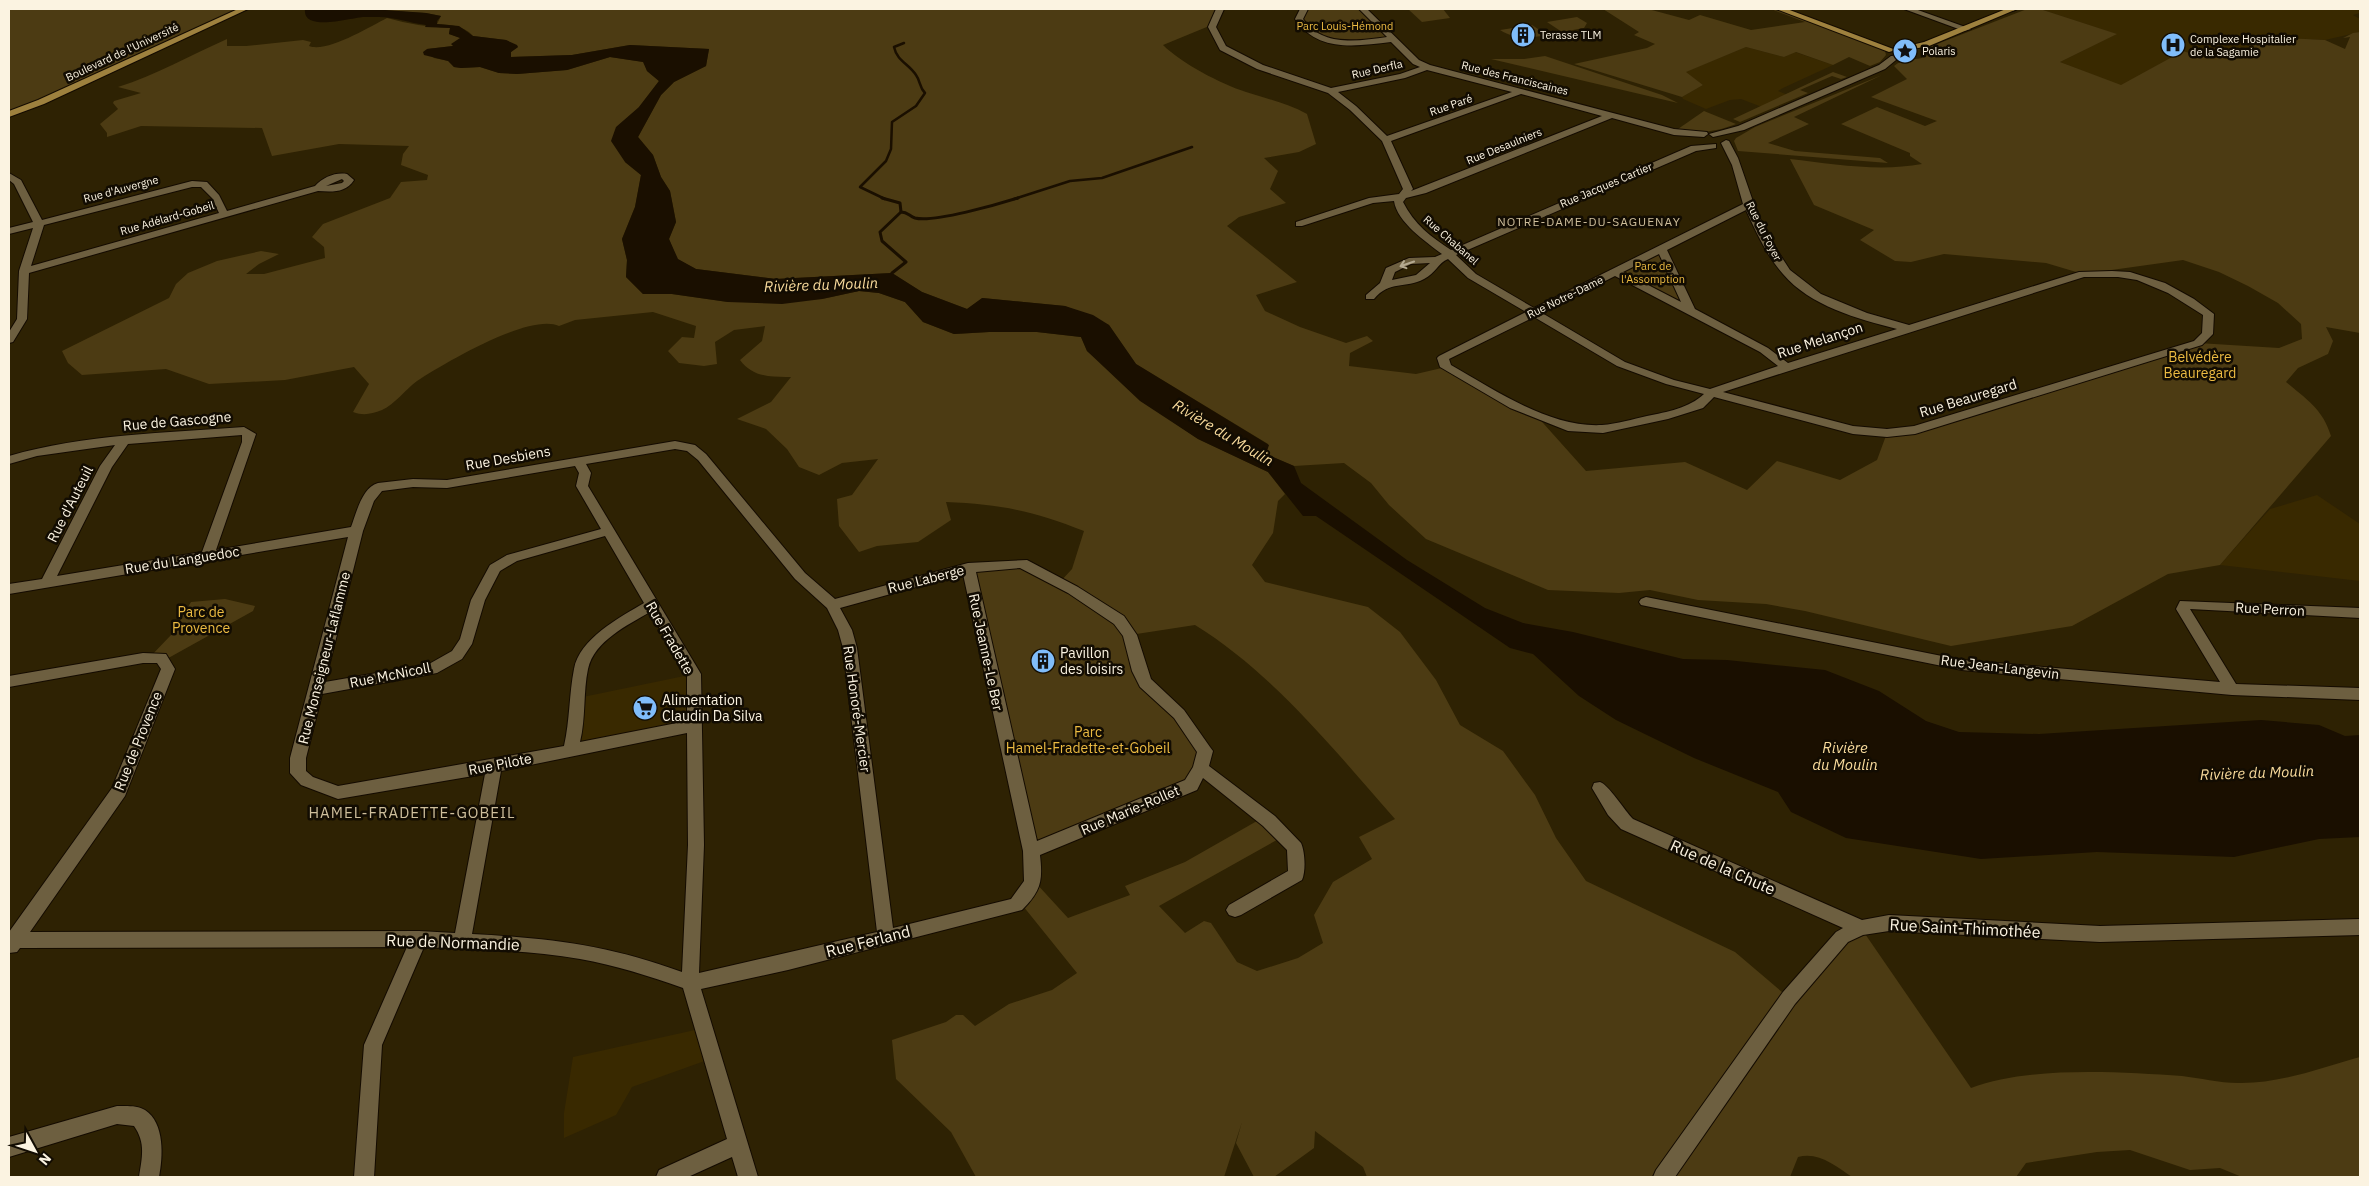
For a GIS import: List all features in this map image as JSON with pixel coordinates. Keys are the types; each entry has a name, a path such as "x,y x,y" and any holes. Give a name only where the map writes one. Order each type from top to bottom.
{"main road":[{"name":"Boulevard de l'Université","path":"9,114 41,102 244,9"},
{"path":"1780,9 1893,53 1916,56 1926,44"},
{"path":"1797,9 1918,52"},
{"path":"1893,53 1894,47 1926,44 2013,9"}],"street":[{"name":"Rue Chabanel","path":"1220,9 1212,27 1223,48 1260,67 1331,91 1386,140 1408,189 1398,202 1403,212 1422,235 1449,254 1472,276 1531,313 1621,364 1648,375 1713,392"},
{"path":"1304,9 1299,19 1307,32 1317,38 1351,42 1392,39"},
{"name":"Rue des Franciscaines","path":"1363,9 1416,62 1427,67 1721,144"},
{"path":"1908,9 1967,29"},
{"name":"Rue Jacques Cartier","path":"1385,283 1390,270 1409,261 1437,260 1702,139 1741,128 1882,67 1893,53"},
{"name":"Rue Derfla","path":"1331,91 1402,76 1427,67"},
{"name":"Rue Paré","path":"1386,140 1523,91"},
{"name":"Rue Desaulniers","path":"1299,224 1372,200 1424,191 1612,115"},
{"name":"Rue Jacques Cartier","path":"1702,139 1721,144 1741,128"},
{"name":"Rue du Foyer","path":"1721,144 1732,153 1749,205 1774,255 1794,281 1870,320 1908,328"},
{"path":"9,176 18,182 39,224 24,271 22,319 9,340"},
{"name":"Rue d'Auvergne","path":"9,231 192,184 204,184 216,197 224,214"},
{"name":"Rue Adélard-Gobeil","path":"24,271 318,188"},
{"name":"Rue Notre-Dame","path":"1446,367 1443,358 1749,205"},
{"path":"1662,249 1690,311"},
{"name":"Rue Jacques Cartier","path":"1370,297 1377,287 1385,283 1407,282 1428,272 1437,260"},
{"path":"1615,272 1764,350 1786,367"},
{"name":"Rue Melançon","path":"1446,367 1514,405 1568,427 1603,429 1668,415 1699,405 1713,392 1786,367 2083,274 2128,275 2165,286 2192,301 2209,314"},
{"name":"Rue Beauregard","path":"1713,392 1853,430 1887,433 1915,430 2198,343 2207,334 2209,314"},
{"path":"1870,320 1876,338"},
{"name":"Rue de Gascogne","path":"9,460 52,448 244,431 250,434 207,556"},
{"name":"Rue d'Auteuil","path":"47,583 106,466 124,441"},
{"name":"Rue Desbiens","path":"356,531 368,500 378,487 413,483 447,484 675,445 691,448"},
{"name":"Rue Honoré-Mercier","path":"691,448 702,457 800,576 832,605 845,630 850,648 886,936"},
{"name":"Rue Fradette","path":"580,462 585,473 582,486 694,674 696,845 690,982"},
{"name":"Rue du Languedoc","path":"9,589 356,531"},
{"name":"Rue Monseigneur-Laflamme","path":"307,782 298,773 298,758 356,531"},
{"name":"Rue McNicoll","path":"317,689 432,668 458,655 467,640 478,600 496,568 512,558 608,531"},
{"name":"Rue Laberge","path":"832,605 968,568 1022,563 1073,590 1119,620 1130,635 1139,671 1145,682 1179,714 1205,751 1200,768"},
{"name":"Rue Jeanne-Le Ber","path":"968,568 1031,851 1035,882"},
{"name":"Rue Jean-Langevin","path":"1646,602 1962,665 2232,689 2360,694"},
{"path":"571,750 575,733 581,667 595,643 618,625 652,604"},
{"name":"Rue Perron","path":"2232,689 2183,608 2185,604 2360,613"},
{"name":"Rue de Provence","path":"9,681 143,658 161,658 168,668 118,791 11,943"},
{"name":"Rue Pilote","path":"307,782 338,793 494,766 694,725"},
{"path":"462,941 494,766"},
{"path":"1200,768 1269,821 1295,848 1296,875 1235,910"},
{"name":"Rue Marie-Rollet","path":"1031,851 1191,785 1200,768"},
{"name":"Rue de la Chute","path":"1600,788 1614,810 1627,824 1861,928"},
{"name":"Rue Ferland","path":"690,982 788,962 1016,905 1035,882"},
{"name":"Rue Saint-Thimothée","path":"1663,1177 1789,998 1842,937 1861,928 1889,923 2100,934 2268,931 2360,926"},
{"path":"364,1177 373,1045 419,939"},
{"name":"Rue de Normandie","path":"11,943 419,939 534,945 581,951 644,966 690,982"},
{"path":"690,982 748,1177"},
{"path":"9,1147 117,1115 139,1117 150,1131 154,1147 149,1177"},
{"path":"666,1177 737,1145"}],"shaded area":[{"name":"Complexe Hospitalier de la Sagamie","path":"2040,9 2360,9 2360,13 2353,15 2360,19 2360,32 2325,40 2267,37 2240,53 2233,51 2225,56 2209,52 2202,57 2183,51 2121,86 2060,62 2116,34"},
{"path":"1746,47 1784,57 1795,52 1833,65 1783,88 1778,91 1788,95 1762,107 1741,99 1730,100 1706,109 1683,99 1682,97 1703,85 1685,72"},
{"path":"2317,495 2360,524 2360,581 2220,565 2270,509"},
{"path":"694,674 695,725 571,750 578,698"},
{"path":"704,1028 713,1058 632,1087 616,1115 564,1138 564,1113 573,1057"}],"green space":[{"path":"9,9 244,9 41,102 9,114"},
{"name":"Belvédère Beauregard","path":"360,9 1220,9 1214,24 1163,45 1180,59 1213,78 1307,114 1316,144 1299,152 1264,158 1278,171 1270,189 1286,203 1239,217 1227,226 1297,282 1256,295 1265,311 1300,327 1346,343 1367,336 1373,341 1350,353 1349,366 1416,374 1446,367 1535,414 1586,471 1685,462 1747,490 1777,461 1840,480 1877,460 1887,433 1915,430 2198,343 2279,348 2302,339 2301,324 2278,303 2219,272 2183,260 2083,274 2046,263 1944,254 1911,262 1895,261 1860,240 1874,230 1814,205 1790,159 1873,167 1922,164 1910,156 1910,153 1841,124 1877,107 1925,126 1937,121 1871,97 1907,79 1894,66 1903,61 1922,58 1926,49 1932,46 2027,9 2040,9 2117,34 2060,62 2121,85 2183,51 2202,57 2209,52 2225,56 2233,51 2240,53 2267,37 2325,40 2345,49 2350,37 2343,38 2360,32 2360,333 2326,327 2333,341 2328,354 2298,368 2286,382 2307,399 2319,412 2331,436 2220,565 2168,574 2072,626 1951,646 1805,611 1766,604 1698,600 1650,590 1619,593 1548,590 1426,539 1389,505 1371,483 1344,463 1294,466 1266,454 1268,444 1136,364 1109,325 1065,306 983,298 967,309 922,292 892,273 776,279 696,269 677,259 669,239 676,222 670,191 661,177 653,155 638,137 661,95 674,82 706,66 709,49 630,45 572,55 511,57 511,52 518,47 506,40 473,36 469,32 452,25 437,24 441,16 426,13"},
{"name":"Parc Louis-Hémond","path":"1304,9 1363,9 1392,39 1334,41 1307,32 1301,14"},
{"path":"1408,9 1443,9 1450,18 1422,22"},
{"path":"1603,9 1648,9 1689,20 1700,15 1751,30 1805,22 1771,9 1777,9 1874,44 1885,51 1886,55 1880,62 1870,66 1849,57 1833,65 1796,52 1784,57 1746,47 1686,72 1703,85 1682,97 1574,64 1647,48 1655,44 1634,35 1639,32"},
{"path":"1577,17 1587,23 1584,28 1562,32 1547,22"},
{"name":"Parc Hamel-Fradette-et-Gobeil","path":"387,18 418,25 450,28 449,34 461,38 453,46 427,49 434,58 449,61 454,67 480,67 499,73 517,74 567,70 610,57 644,62 647,71 659,81 639,107 625,162 641,175 635,207 622,239 627,260 626,277 643,294 672,294 728,302 822,299 859,291 879,293 905,302 923,322 954,334 1037,332 1081,337 1087,351 1173,422 1198,439 1268,472 1285,494 1278,501 1273,533 1252,565 1265,582 1368,607 1400,632 1436,680 1460,725 1503,751 1535,795 1556,838 1586,881 1735,952 1789,998 1861,928 1971,1088 2020,1076 2075,1072 2157,1074 2224,1082 2253,1083 2300,1075 2360,1057 2360,1177 2242,1177 2220,1168 2190,1170 2130,1150 2097,1152 2026,1163 2016,1177 1852,1177 1840,1168 1820,1158 1805,1156 1798,1157 1790,1177 1367,1177 1363,1167 1315,1131 1314,1148 1274,1177 1254,1177 1236,1143 1242,1122 1224,1177 976,1177 951,1132 896,1079 892,1040 946,1022 956,1015 963,1015 975,1026 1009,1004 1052,990 1077,973 1019,901 1035,882 1068,918 1130,895 1125,886 1185,862 1264,817 1284,836 1159,906 1185,933 1204,921 1211,923 1237,962 1257,971 1298,958 1323,943 1314,915 1333,882 1372,859 1359,837 1395,819 1302,714 1251,666 1224,644 1195,625 1130,635 1139,671 1205,751 1191,785 1031,851 968,568 1022,563 1060,582 1072,569 1084,531 1049,518 1016,510 946,502 951,520 918,542 877,546 859,552 839,526 837,499 852,495 878,459 842,463 819,475 799,467 787,449 766,429 737,419 771,402 791,377 757,373 745,366 740,360 762,341 765,326 734,330 715,342 717,364 704,366 679,363 668,351 682,337 694,338 696,326 653,312 575,320 559,326 545,324 528,327 508,333 466,352 417,381 387,407 368,414 353,412 369,384 354,367 285,380 209,384 166,369 82,375 68,363 62,351 169,298 176,284 188,273 217,261 261,251 279,254 259,264 246,274 264,274 325,258 324,247 312,237 323,224 390,198 401,182 427,180 428,175 401,165 403,154 409,146 339,144 272,156 262,128 141,126 107,137 107,133 100,124 118,109 113,103 114,101 141,93 118,87 160,71 227,39 227,46 303,40 311,42 309,46 326,46 348,38"},
{"path":"1532,25 1547,35 1523,37 1500,30"},
{"path":"1545,56 1662,95 1678,103 1491,59 1524,59"},
{"path":"1833,72 1847,77 1841,79 1832,76 1800,90 1808,93 1740,122 1733,119"},
{"path":"1882,75 1794,117 1809,124 1768,143 1795,151 1880,158 1888,163 1738,151 1734,141 1736,138 1755,127"},
{"path":"1704,111 1736,124 1707,131 1678,129"},
{"name":"Parc de l'Assomption","path":"1662,249 1690,311 1615,272"},
{"name":"Parc de Provence","path":"225,599 255,606 253,611 163,661 149,658 172,634 191,602"}],"water":[{"name":"Rivière du Moulin","path":"305,9 385,10 441,16 437,24 459,26 473,36 506,40 517,45 518,47 511,52 511,57 572,55 630,45 709,49 706,66 674,82 661,95 638,137 653,155 661,177 670,191 676,222 669,239 678,259 696,269 776,279 892,273 922,292 967,309 982,298 1065,306 1093,315 1109,325 1136,364 1269,445 1266,454 1294,466 1301,483 1407,560 1485,608 1523,623 1573,632 1683,659 1727,660 1825,670 1879,691 1926,721 1959,732 2039,734 2261,720 2319,725 2345,736 2360,735 2360,837 2319,839 2234,857 2097,852 1981,859 1846,838 1791,812 1778,792 1694,758 1616,720 1579,696 1533,654 1510,648 1316,516 1303,516 1268,472 1198,439 1140,401 1087,351 1081,337 1037,332 954,334 923,322 905,302 879,293 859,291 822,299 782,304 728,302 672,294 643,294 626,277 627,260 622,239 635,207 641,175 625,162 611,141 616,127 639,107 659,81 647,71 643,62 610,57 567,70 517,74 499,73 480,67 454,67 448,61 424,55 423,52 427,49 453,46 451,44 460,38 449,34 450,28 425,27 426,25 379,17 320,22 306,16"}],"waterway":[{"path":"884,199 860,187 886,161 891,149 892,122 916,106 925,93 916,75 900,59 896,52 894,47 904,43"},
{"path":"1014,199 1070,181 1102,178 1192,147"},
{"path":"901,212 915,218 936,218 1018,198"},
{"path":"884,199 900,203 901,212"},
{"path":"892,273 906,262 882,241 880,232 901,212"}],"place":[{"name":"Terasse TLM","path":"1523,35"},
{"name":"Complexe Hospitalier de la Sagamie","path":"2173,45"},
{"name":"Polaris","path":"1905,51"},
{"name":"Pavillon des loisirs","path":"1043,661"},
{"name":"Alimentation Claudin Da Silva","path":"645,708"}],"district":[{"name":"NOTRE-DAME-DU-SAGUENAY","path":"1589,222"},
{"name":"HAMEL-FRADETTE-GOBEIL","path":"412,813"}]}
